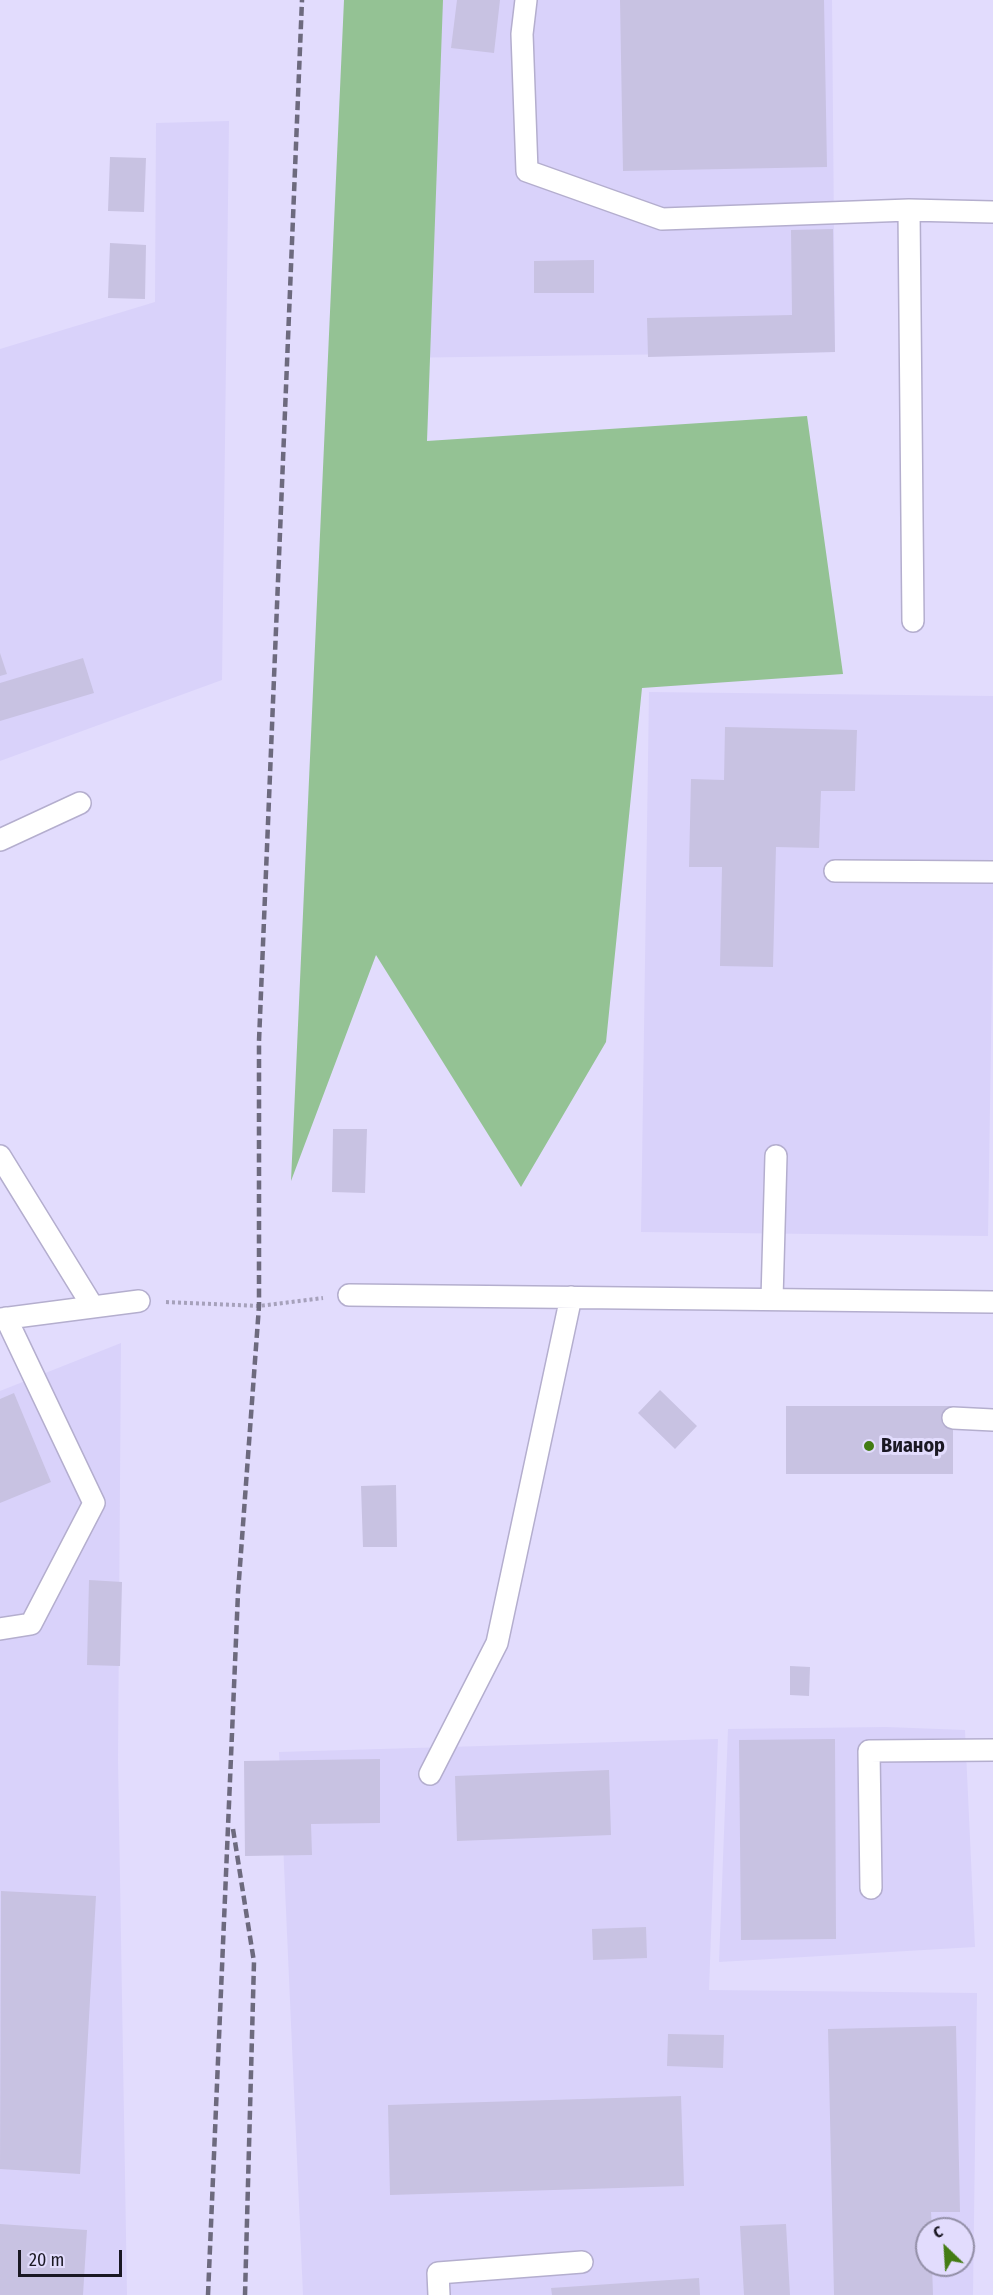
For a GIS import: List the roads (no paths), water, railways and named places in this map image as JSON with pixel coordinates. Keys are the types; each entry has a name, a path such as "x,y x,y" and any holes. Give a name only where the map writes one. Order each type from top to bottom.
{"lane":[{"path":"526,0 522,34 527,171 662,219 909,210 993,212"},
{"path":"909,210 913,621"},
{"path":"0,840 80,803"},
{"path":"835,871 993,872"},
{"path":"0,1156 93,1307"},
{"path":"772,1299 776,1156"},
{"path":"349,1295 993,1302"},
{"path":"430,1774 497,1643 571,1297"},
{"path":"0,1629 31,1624 94,1503 3,1318 139,1301"},
{"path":"953,1418 993,1420"},
{"path":"871,1888 869,1751 993,1750"},
{"path":"439,2295 438,2273 582,2262"}],"railway":[{"path":"208,2295 238,1593 259,1306 259,1041 302,0"},
{"path":"233,1829 254,1962 245,2295"}],"place":[{"name":"Вианор","path":"869,1446"}]}
